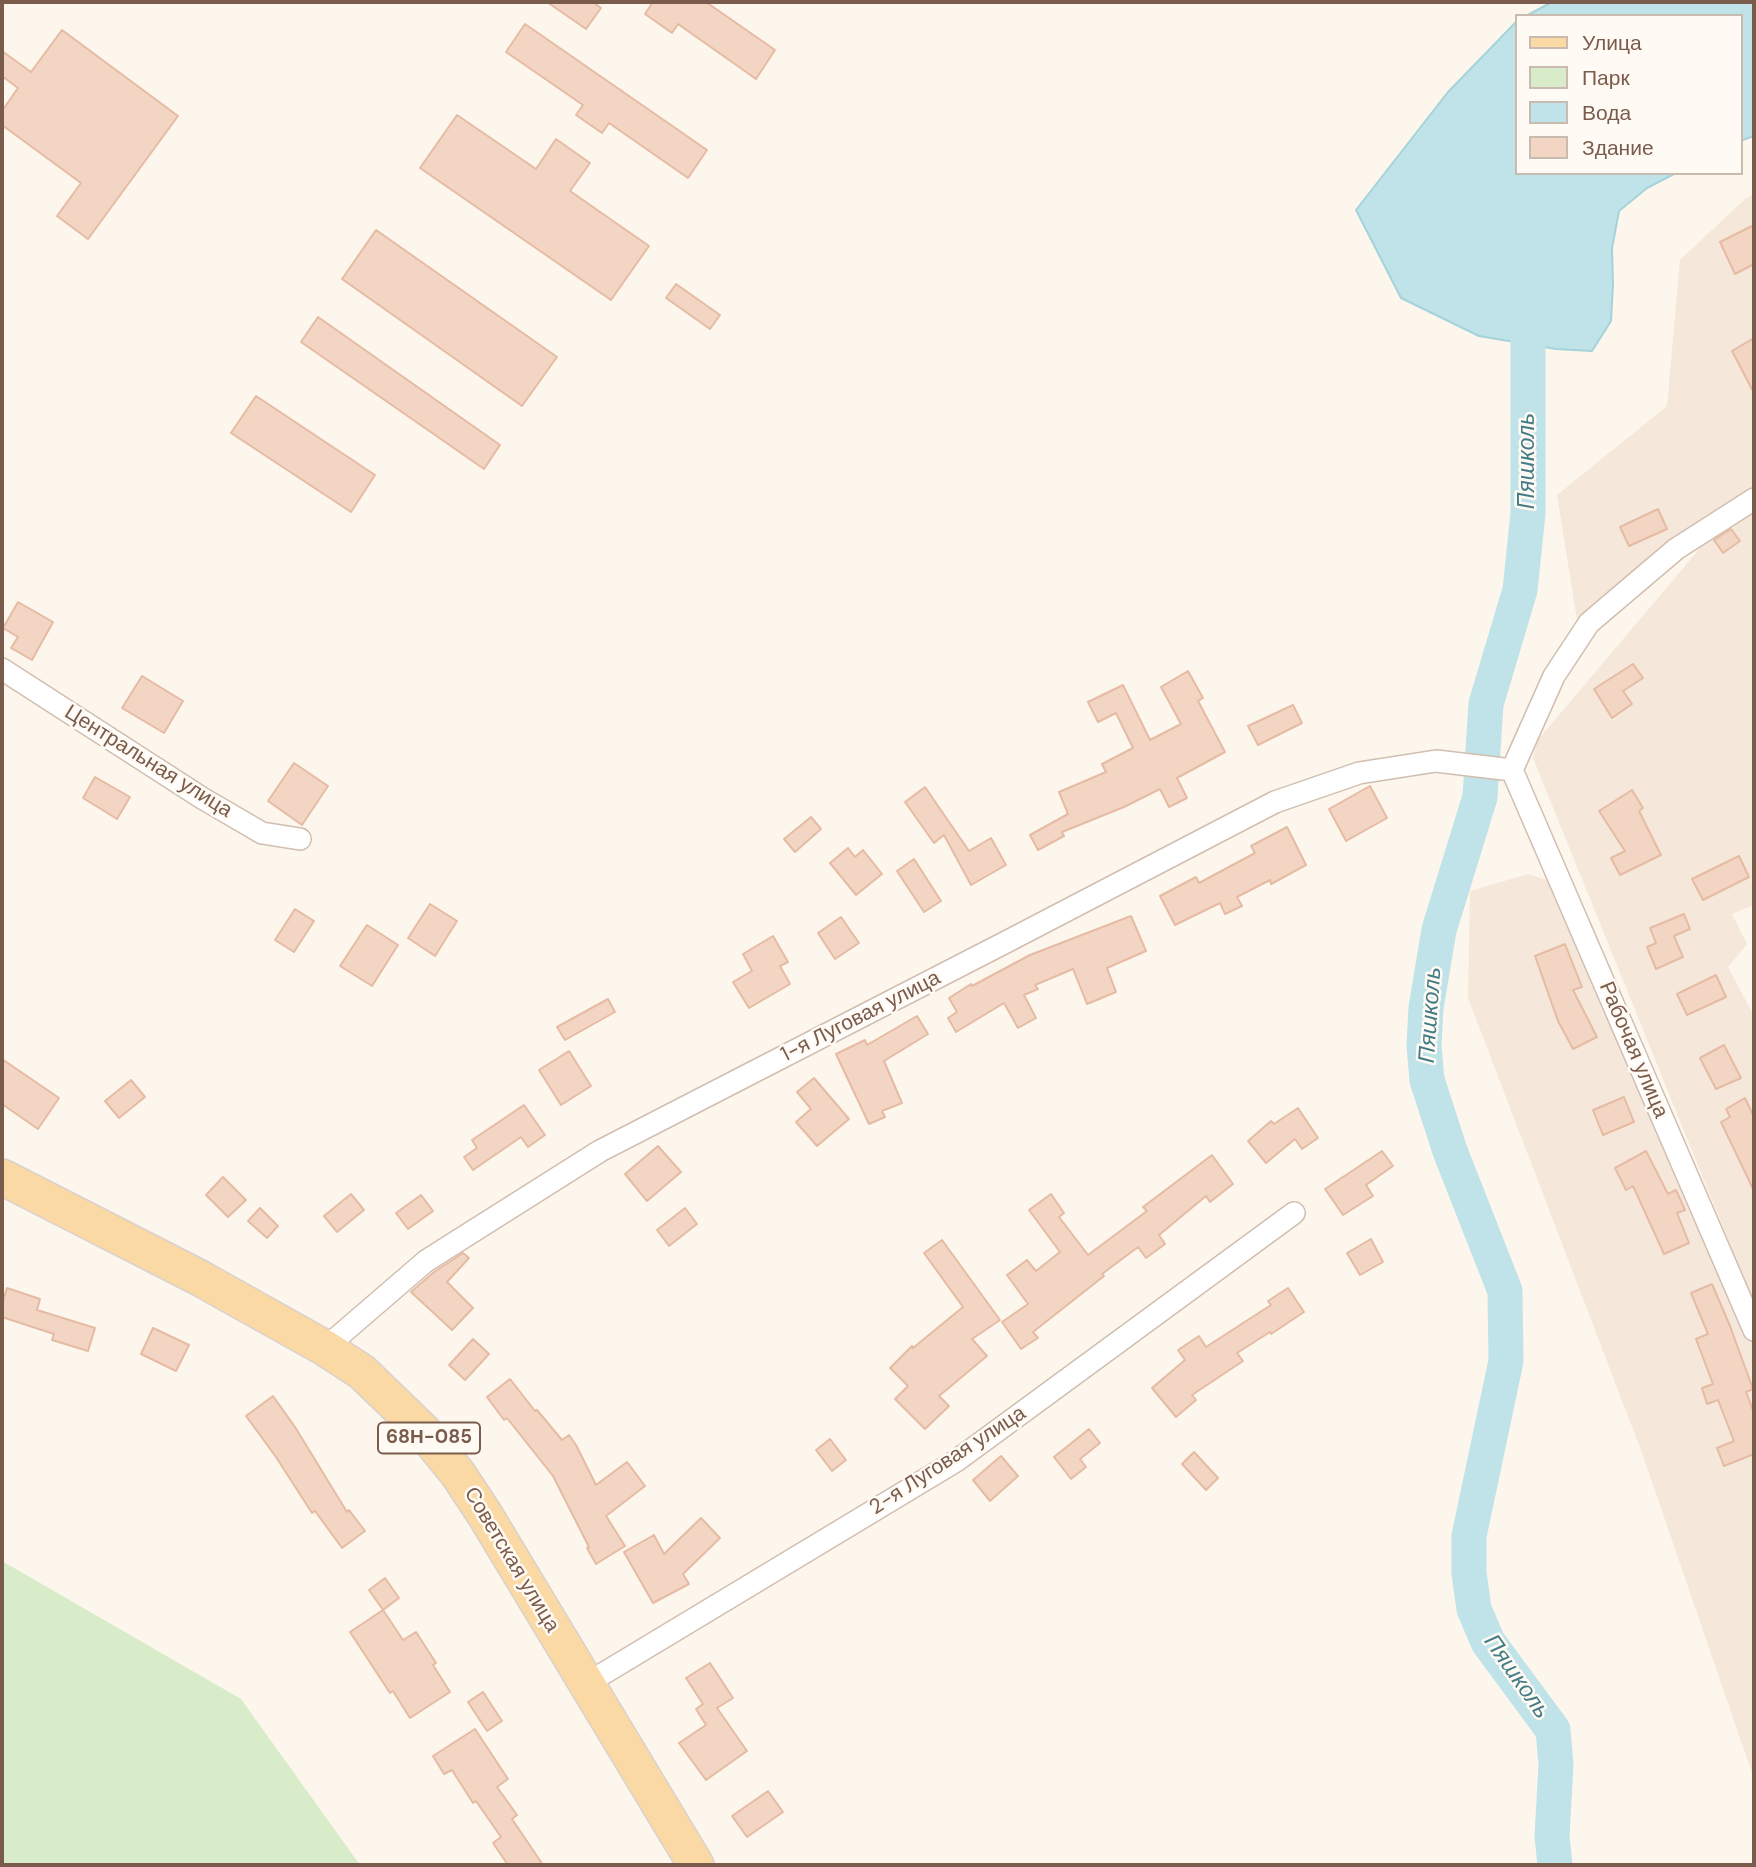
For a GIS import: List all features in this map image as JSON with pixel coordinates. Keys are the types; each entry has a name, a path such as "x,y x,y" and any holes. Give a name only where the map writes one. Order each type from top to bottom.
{"main road":[{"name":"Советская улица","path":"2,1177 198,1277 325,1348 362,1372 394,1402 423,1431 458,1474 485,1515 696,1865"}],"street":[{"path":"1512,770 1554,676 1589,623 1676,549 1754,499"},
{"name":"Центральная улица","path":"2,669 262,833 300,839"},
{"name":"1-я Луговая улица","path":"325,1348 426,1261 600,1151 1275,802 1360,773 1436,761 1512,770"},
{"name":"Рабочая улица","path":"1512,770 1754,1329"},
{"name":"2-я Луговая улица","path":"586,1684 956,1461 1294,1213"}],"shaded area":[{"path":"1754,194 1754,495 1694,527 1577,620 1557,495 1667,406 1680,260 1745,199"},
{"path":"1754,509 1754,905 1732,914 1747,944 1728,967 1754,1016 1754,1304 1533,758 1537,741 1717,528"},
{"path":"1528,874 1550,881 1754,1328 1754,1779 1642,1453 1468,998 1470,891"}],"green space":[{"path":"2,1561 241,1699 360,1865 2,1865"}],"water":[{"path":"1552,2 1754,2 1754,136 1742,140 1742,14 1530,14"},
{"path":"1514,24 1514,175 1672,175 1647,188 1619,211 1612,248 1611,321 1592,351 1556,349 1479,336 1401,298 1356,210 1448,92"}],"building":[{"path":"547,2 593,2 601,8 586,29"},
{"path":"653,2 706,2 775,50 756,79 678,24 672,33 645,14"},
{"path":"525,24 707,150 688,178 609,123 602,133 576,115 583,105 506,52"},
{"path":"62,30 178,116 88,239 57,216 81,183 2,125 2,111 18,88 2,76 2,51 31,72"},
{"path":"457,115 536,169 556,139 590,163 570,191 649,246 611,300 420,168"},
{"path":"1754,225 1754,264 1735,274 1720,242"},
{"path":"376,230 557,357 522,406 342,279"},
{"path":"676,284 720,315 710,329 666,298"},
{"path":"318,317 500,445 484,469 301,342"},
{"path":"1754,338 1754,393 1732,351"},
{"path":"256,396 375,475 351,512 231,433"},
{"path":"1658,509 1667,529 1629,546 1620,527"},
{"path":"1731,529 1740,541 1723,553 1714,540"},
{"path":"18,602 53,622 32,660 11,648 18,637 3,628"},
{"path":"1633,664 1643,678 1623,691 1632,704 1612,718 1594,689"},
{"path":"1188,671 1203,698 1198,701 1225,752 1177,778 1187,798 1169,807 1160,789 1062,832 1064,836 1038,850 1030,835 1068,814 1059,792 1106,772 1102,764 1133,748 1116,713 1098,722 1088,702 1123,685 1150,740 1181,724 1161,687"},
{"path":"142,676 183,701 164,733 122,708"},
{"path":"1293,705 1302,723 1258,745 1248,726"},
{"path":"294,763 328,786 302,825 268,801"},
{"path":"95,777 130,797 117,819 83,798"},
{"path":"1370,786 1387,818 1346,841 1329,809"},
{"path":"925,787 969,851 991,838 1006,865 971,885 944,835 934,843 905,802"},
{"path":"1632,790 1643,808 1639,811 1661,855 1620,875 1611,858 1625,851 1599,811"},
{"path":"811,817 821,829 795,852 784,839"},
{"path":"1287,827 1306,865 1271,884 1270,880 1237,897 1242,906 1225,914 1220,903 1175,925 1160,896 1196,877 1199,883 1255,853 1251,846"},
{"path":"848,848 855,857 863,850 882,874 856,895 830,863"},
{"path":"1739,856 1749,877 1703,900 1692,879"},
{"path":"914,859 941,901 924,912 897,871"},
{"path":"430,904 457,921 435,956 408,938"},
{"path":"295,909 314,921 294,952 275,940"},
{"path":"1684,914 1690,929 1674,936 1683,957 1656,969 1647,947 1656,943 1650,928"},
{"path":"1131,916 1146,951 1107,968 1116,992 1087,1004 1073,969 1035,985 1038,989 1024,995 1036,1018 1018,1028 1004,1003 956,1032 948,1018 957,1012 949,998 1030,955"},
{"path":"841,917 859,943 835,959 818,933"},
{"path":"367,925 398,945 372,986 340,966"},
{"path":"773,936 788,962 780,966 790,984 749,1008 733,982 752,971 743,954"},
{"path":"1565,944 1582,987 1573,990 1597,1037 1573,1049 1558,1021 1535,956"},
{"path":"1716,975 1726,997 1687,1015 1677,994"},
{"path":"608,999 615,1012 565,1040 557,1027"},
{"path":"917,1016 928,1034 884,1061 902,1103 882,1111 885,1117 869,1124 836,1054 865,1040 867,1045"},
{"path":"1724,1045 1741,1078 1716,1089 1700,1058"},
{"path":"569,1051 591,1086 561,1105 539,1070"},
{"path":"2,1059 59,1098 38,1129 2,1104"},
{"path":"814,1078 849,1119 817,1146 796,1122 811,1109 797,1092"},
{"path":"131,1080 145,1097 119,1118 105,1101"},
{"path":"1624,1097 1634,1122 1603,1135 1593,1110"},
{"path":"1745,1098 1754,1117 1754,1191 1721,1122 1730,1117 1726,1109"},
{"path":"524,1105 545,1135 528,1147 521,1137 473,1170 464,1157 477,1148 472,1140"},
{"path":"1298,1108 1318,1138 1302,1149 1295,1139 1266,1163 1248,1141 1271,1121 1274,1124"},
{"path":"658,1146 681,1172 647,1201 625,1174"},
{"path":"1382,1151 1393,1166 1366,1185 1373,1196 1343,1215 1325,1189"},
{"path":"1646,1151 1668,1194 1676,1190 1685,1210 1677,1213 1689,1243 1664,1254 1633,1186 1626,1190 1615,1168"},
{"path":"1212,1155 1233,1184 1210,1202 1206,1196 1159,1235 1165,1244 1146,1258 1138,1247 1102,1274 1104,1276 1033,1332 1038,1338 1021,1349 1002,1322 1028,1304 1007,1275 1027,1260 1036,1271 1060,1252 1029,1210 1051,1194 1064,1213 1059,1217 1088,1255 1147,1211 1143,1207"},
{"path":"223,1177 246,1200 228,1217 206,1195"},
{"path":"351,1194 364,1210 337,1232 324,1216"},
{"path":"421,1195 433,1211 408,1229 396,1213"},
{"path":"260,1208 278,1226 267,1238 248,1221"},
{"path":"685,1208 697,1224 669,1246 657,1230"},
{"path":"1371,1239 1383,1262 1360,1275 1347,1253"},
{"path":"942,1240 1000,1320 972,1339 987,1356 939,1396 949,1406 925,1429 895,1399 908,1386 890,1368 912,1346 913,1348 963,1307 924,1253"},
{"path":"463,1253 469,1258 447,1282 473,1308 452,1330 411,1292 434,1272"},
{"path":"1712,1284 1753,1389 1746,1392 1754,1413 1754,1454 1724,1466 1717,1448 1734,1441 1718,1400 1707,1404 1702,1388 1713,1384 1696,1339 1708,1334 1691,1293"},
{"path":"7,1288 40,1299 37,1310 95,1328 88,1351 52,1340 54,1334 2,1317 2,1304"},
{"path":"1288,1288 1304,1312 1237,1353 1243,1361 1192,1395 1196,1400 1176,1417 1152,1388 1185,1360 1178,1350 1199,1336 1206,1347 1271,1305 1268,1301"},
{"path":"153,1328 189,1345 176,1371 141,1354"},
{"path":"473,1339 489,1354 465,1380 449,1365"},
{"path":"510,1379 562,1440 569,1435 596,1485 627,1462 645,1486 606,1516 625,1546 596,1564 553,1476 487,1397"},
{"path":"273,1396 347,1512 349,1510 365,1531 342,1548 315,1511 312,1513 246,1416"},
{"path":"1089,1429 1100,1443 1080,1459 1086,1467 1071,1479 1054,1457"},
{"path":"830,1439 846,1460 832,1471 816,1450"},
{"path":"1194,1452 1218,1478 1206,1490 1182,1464"},
{"path":"1001,1456 1018,1476 990,1501 973,1480"},
{"path":"701,1518 720,1538 683,1574 689,1584 653,1603 624,1552 654,1535 664,1554"},
{"path":"385,1578 399,1598 383,1610 369,1590"},
{"path":"383,1610 403,1640 416,1632 436,1663 433,1665 450,1692 410,1718 350,1632"},
{"path":"710,1663 733,1698 717,1708 747,1751 706,1780 679,1743 706,1725 696,1709 703,1704 686,1678"},
{"path":"483,1692 502,1721 487,1731 468,1702"},
{"path":"475,1729 508,1779 497,1787 517,1815 512,1819 543,1865 508,1865 493,1843 501,1837 476,1801 473,1803 452,1770 444,1774 433,1756"},
{"path":"768,1791 783,1812 747,1837 732,1816"}],"waterway":[{"name":"Пяшколь","path":"1528,296 1528,513 1520,590 1486,704 1480,797 1439,930 1426,1008 1424,1045 1427,1080 1450,1151 1505,1291 1506,1361 1469,1536 1469,1573 1474,1609 1488,1642 1553,1730 1556,1765 1552,1836 1555,1865"}]}
